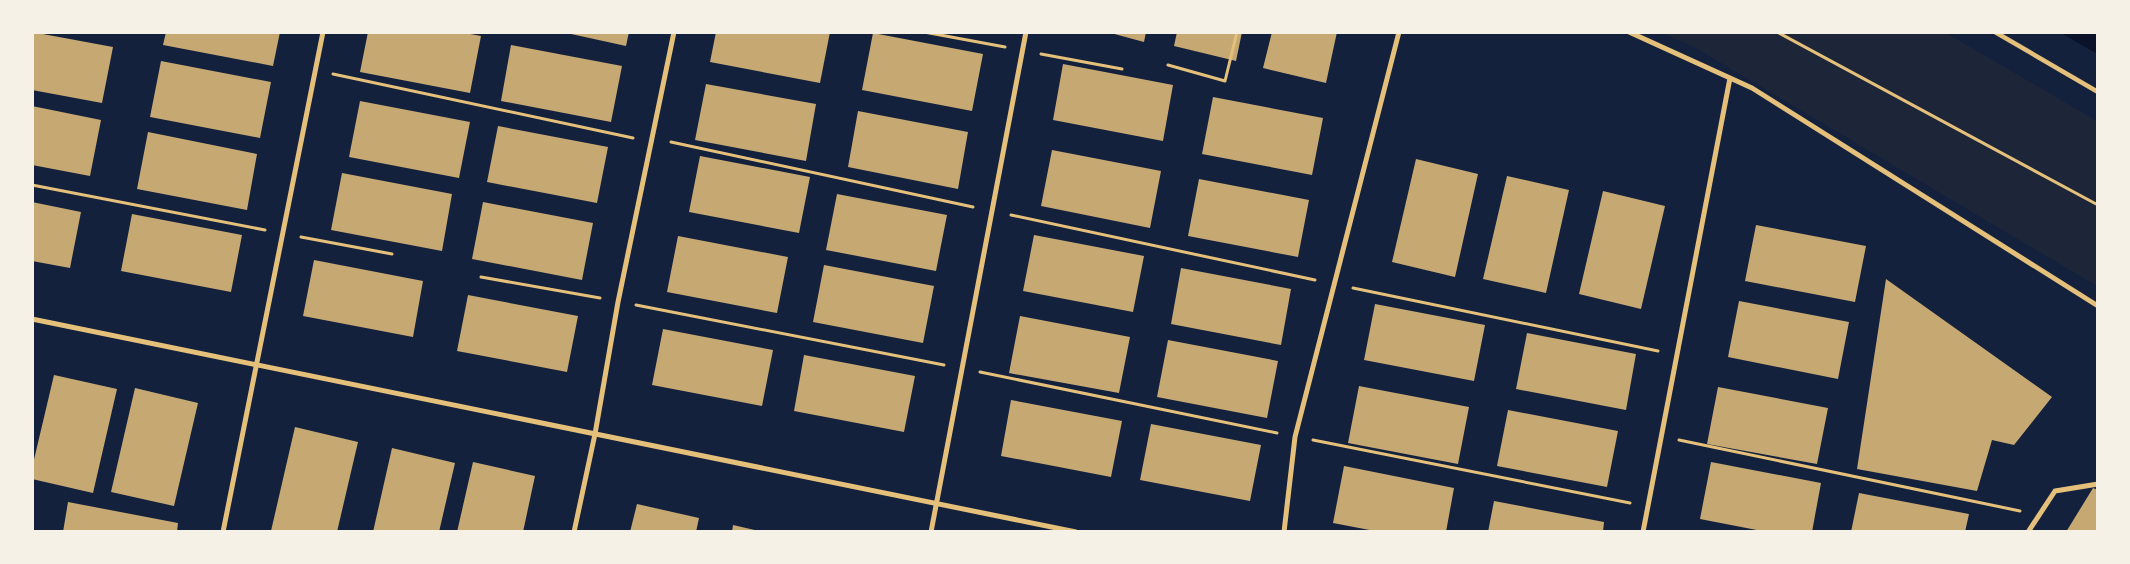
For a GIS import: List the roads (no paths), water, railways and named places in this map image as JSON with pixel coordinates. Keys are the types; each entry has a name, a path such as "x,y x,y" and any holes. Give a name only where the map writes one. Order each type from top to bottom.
{"street":[{"path":"223,532 323,32"},
{"path":"574,532 595,434 618,302 674,32"},
{"path":"931,532 1026,32"},
{"path":"1284,532 1296,437 1399,32"},
{"path":"1629,32 1752,88 2098,306"},
{"path":"1995,32 2098,92"},
{"path":"1643,532 1730,78"},
{"path":"32,319 1076,532"},
{"path":"2028,532 2055,491 2098,484"}]}
